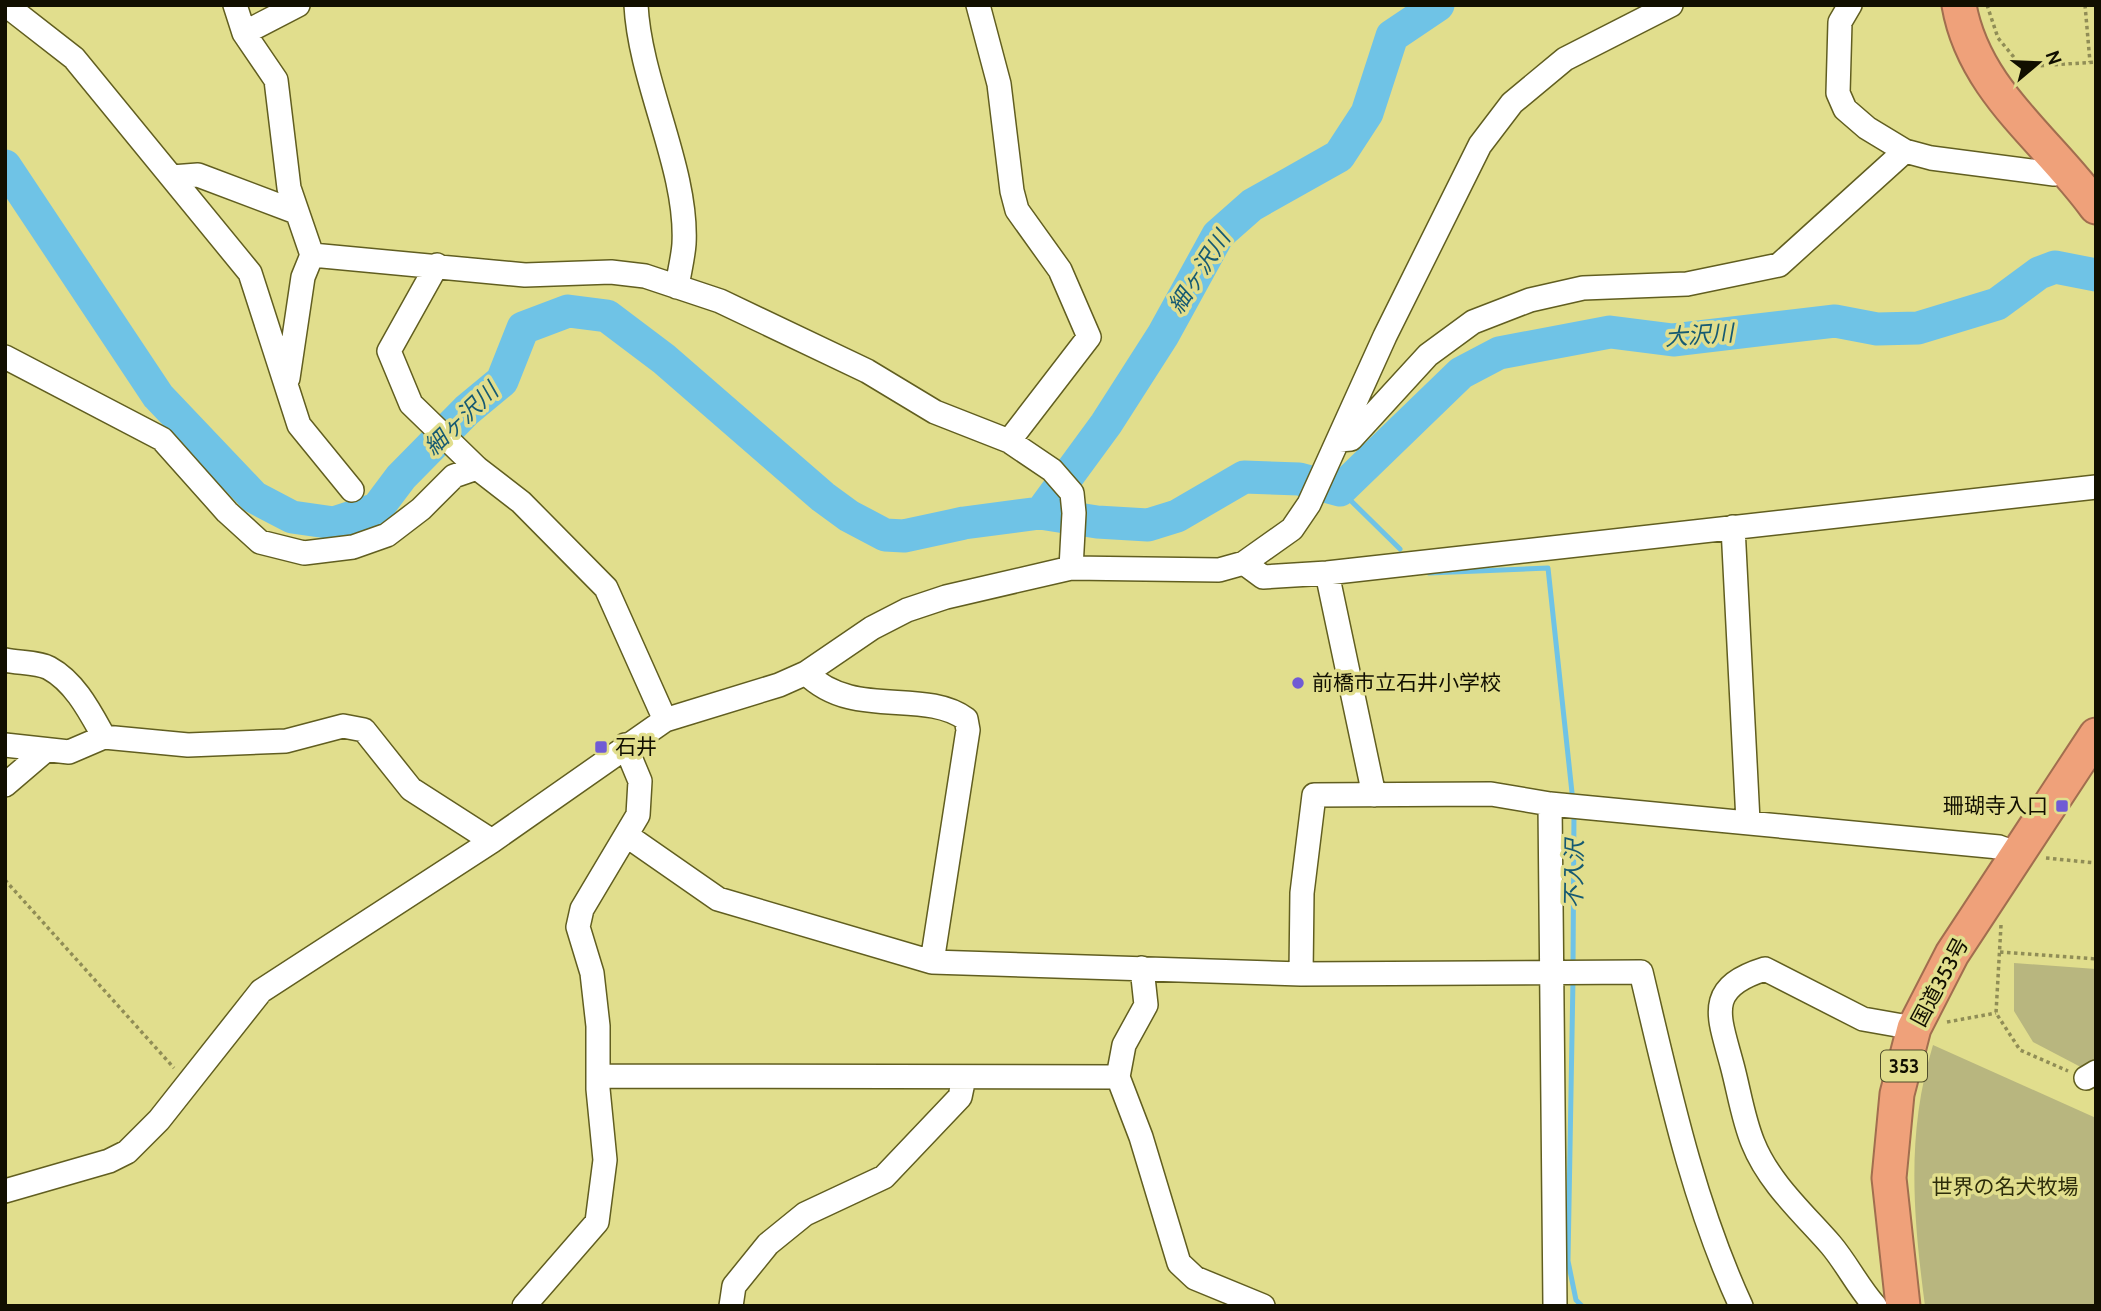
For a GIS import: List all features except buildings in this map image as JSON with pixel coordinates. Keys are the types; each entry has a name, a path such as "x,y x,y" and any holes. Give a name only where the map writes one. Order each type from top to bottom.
{"highway":[{"path":"1959,5 1973,53 1988,81 2037,140 2068,171 2096,207"},
{"name":"国道353号","path":"1903,1306 1889,1178 1897,1094 1914,1028 1952,954 2096,734"}],"street":[{"path":"6,5 74,58 250,273 299,425 352,490"},
{"path":"234,5 244,33 276,80 289,188 312,255 303,277 288,388"},
{"path":"244,33 298,5"},
{"path":"636,5 637,34 680,198 684,243 677,287"},
{"path":"978,5 999,84 1012,191 1017,210 1060,270 1089,337 1009,441"},
{"path":"5,1191 96,1165 127,1152 188,1084 261,991 492,841 625,745 665,720 779,685 806,673 872,628 907,611 946,597 1072,568 1219,570 1244,563 1292,529 1309,504 1385,336 1480,145 1512,103 1565,59 1671,5"},
{"path":"1850,5 1840,22 1838,93 1845,109 1867,128 1905,151 1931,158 2054,174 2068,171"},
{"path":"1338,441 1351,439 1428,355 1473,322 1530,300 1583,288 1687,284 1779,265 1905,151"},
{"path":"172,177 198,175 296,212"},
{"path":"312,255 525,275 611,272 645,276 720,301 867,371 935,412 1009,441 1052,470 1072,493 1072,568"},
{"path":"437,265 389,351 411,404 469,460 521,502 606,588 665,720"},
{"path":"5,357 162,439 228,512 260,542 304,553 353,547 387,535 421,509 469,460"},
{"path":"1244,563 1263,577 1327,573 2096,487"},
{"path":"1733,527 1748,821"},
{"path":"1327,573 1374,795"},
{"path":"5,660 48,668 72,687 88,708 104,737"},
{"path":"806,673 820,688 866,702 952,710 966,719 968,730 932,962"},
{"path":"5,745 69,752 104,737 188,745 286,741 343,726 364,730 411,789 492,841"},
{"path":"524,1306 597,1222 605,1160 598,1076 598,1026 592,973 578,927 582,909 638,815 640,780 625,745"},
{"path":"5,785 46,750"},
{"path":"1301,974 1302,893 1314,795 1491,794 1566,804 1999,847 2017,855"},
{"path":"1557,1305 1551,972 1566,804"},
{"path":"626,835 718,900 932,962 1301,974 1641,972 1678,1121 1714,1249 1741,1306"},
{"path":"1142,968 1146,1005 1124,1045 1118,1077 1141,1137 1179,1263 1195,1278 1264,1306"},
{"path":"1875,1306 1857,1287 1833,1248 1787,1199 1753,1144 1718,1013 1727,989 1742,976 1765,969 1863,1019 1914,1028"},
{"path":"598,1076 1118,1077"},
{"path":"731,1306 734,1286 768,1244 805,1214 884,1177 960,1097 964,1078"}],"path":[{"path":"1987,5 1998,38 2022,67 2093,62 2085,5"},
{"path":"2017,855 2096,863"},
{"path":"5,880 188,1084"},
{"path":"1996,887 2002,914 1996,1013 2020,1050 2091,1075"},
{"path":"2000,952 2096,959"},
{"path":"1914,1028 1996,1013"}],"green space":[{"path":"2014,963 2096,969 2096,1075 2033,1042 2014,1011"},
{"name":"世界の名犬牧場","path":"1933,1045 2096,1118 2096,1306 1925,1306 1917,1239 1914,1174 1919,1110"}],"waterway":[{"name":"細ヶ沢川","path":"1043,510 1106,424 1163,335 1218,235 1252,205 1339,156 1367,113 1392,36 1438,5"},
{"name":"細ヶ沢川","path":"5,166 158,396 254,497 292,517 334,523 377,509 401,477 467,410 502,381 523,328 568,311 607,316 664,359 823,497 849,516 885,535 904,536 964,523 1040,513 1097,522 1148,525 1177,516 1244,477 1299,479 1340,490 1461,373 1499,353 1610,332 1673,340 1835,321 1877,329 1918,328 1997,304 2039,273 2055,267 2096,275"},
{"name":"不入沢","path":"1340,490 1400,549"},
{"name":"不入沢","path":"1424,569 1429,573 1548,568 1573,802"},
{"name":"不入沢","path":"1573,966 1574,811"},
{"name":"不入沢","path":"1573,979 1568,1261 1576,1300 1582,1306"}],"place":[{"name":"前橋市立石井小学校","path":"1298,683"},
{"name":"石井","path":"601,747"},
{"name":"珊瑚寺入口","path":"2062,806"}],"water label":[{"name":"大沢川","path":"1699,335"}]}
